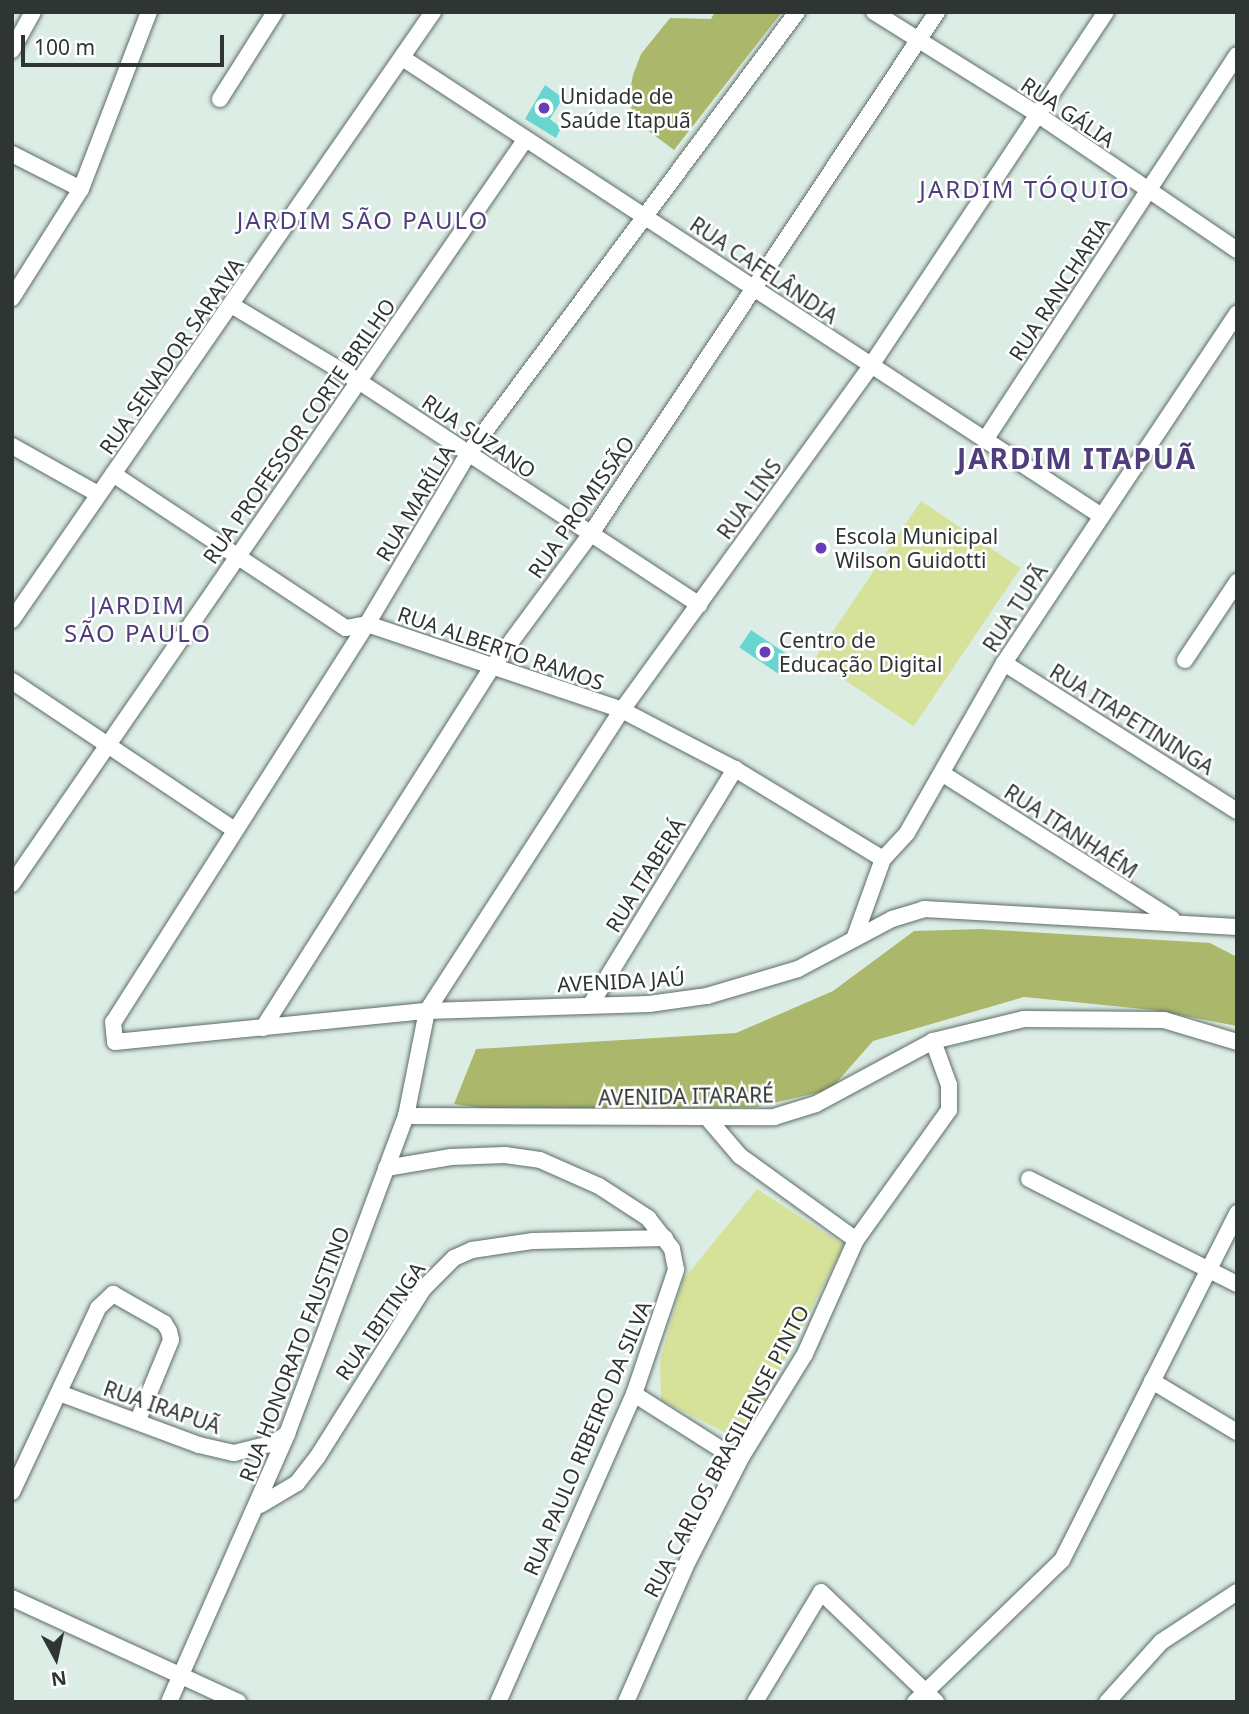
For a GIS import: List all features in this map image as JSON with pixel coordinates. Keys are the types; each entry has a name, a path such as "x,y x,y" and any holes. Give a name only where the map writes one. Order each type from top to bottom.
{"street":[{"path":"12,50 33,12"},
{"path":"12,298 81,189 149,12"},
{"path":"220,99 275,12"},
{"name":"RUA SENADOR SARAIVA","path":"12,620 96,492 113,474 233,306 404,59 433,12"},
{"name":"RUA MARÍLIA","path":"115,1042 113,1022 233,829 367,624 468,454 797,12"},
{"name":"RUA GÁLIA","path":"874,12 1037,114 1237,250"},
{"name":"RUA PROMISSÃO","path":"263,1028 494,666 590,535 937,12"},
{"name":"RUA LINS","path":"427,1011 622,710 870,367 1106,12"},
{"name":"RUA RANCHARIA","path":"985,440 1237,55"},
{"name":"RUA CAFELÂNDIA","path":"404,59 645,214 870,367 1100,515"},
{"name":"RUA PROFESSOR CORTE BRILHO","path":"12,884 525,139"},
{"path":"12,154 81,189"},
{"name":"RUA SUZANO","path":"233,306 360,382 699,605"},
{"name":"RUA TUPÃ","path":"854,939 883,859 907,833 1004,663 1100,515 1237,314"},
{"path":"12,446 96,492"},
{"name":"RUA ALBERTO RAMOS","path":"113,474 346,628 367,624 494,666 537,686 622,710 735,769 883,859"},
{"path":"1185,660 1237,582"},
{"name":"RUA ITAPETININGA","path":"1004,663 1237,811"},
{"path":"12,681 233,829"},
{"name":"RUA ITABERÁ","path":"590,1004 735,769"},
{"name":"RUA ITANHAÉM","path":"943,774 1177,922"},
{"name":"AVENIDA JAÚ","path":"115,1042 427,1011 649,1004 757,985 820,960 854,939 924,909 1237,927"},
{"name":"RUA HONORATO FAUSTINO","path":"169,1702 260,1505 406,1116 427,1011"},
{"name":"AVENIDA ITARARÉ","path":"406,1116 710,1121 800,1112 933,1041 1024,1019 1096,1016 1164,1020 1237,1042"},
{"name":"RUA CARLOS BRASILIENSE PINTO","path":"626,1702 688,1561 742,1456 805,1353 856,1240 949,1110 949,1086 933,1041"},
{"path":"710,1121 740,1156 856,1240"},
{"name":"RUA PAULO RIBEIRO DA SILVA","path":"386,1168 451,1157 505,1155 540,1160 630,1205 665,1238 676,1270 674,1286 634,1394 498,1702"},
{"path":"1029,1178 1237,1284"},
{"path":"755,1702 821,1592 926,1698 1062,1560 1237,1213"},
{"name":"RUA IBITINGA","path":"260,1505 297,1483 318,1456 399,1324 454,1258 472,1250 533,1241 665,1238"},
{"path":"12,1492 62,1394 98,1308 107,1297 122,1296 164,1323 171,1340 138,1420"},
{"path":"1152,1381 1237,1432"},
{"name":"RUA IRAPUÃ","path":"62,1394 138,1420 199,1445 234,1452 271,1444 287,1434"},
{"path":"634,1394 727,1453 742,1456"},
{"path":"1107,1702 1161,1642 1237,1592"},
{"path":"12,1598 238,1702"}],"green space":[{"path":"715,12 782,12 674,150 638,123 628,101 633,75 641,54 670,18 711,19"},
{"path":"921,501 1020,568 914,726 814,659"},
{"path":"979,929 1210,943 1237,957 1237,1026 1153,1010 1024,997 873,1041 830,1090 756,1107 503,1111 454,1104 476,1049 736,1033 833,991 914,931"},
{"path":"757,1189 844,1245 748,1431 736,1438 661,1400 660,1360 683,1280"}],"building":[{"name":"Unidade de Saúde Itapuã","path":"545,85 563,98 550,119 561,128 556,138 525,119"},
{"name":"Centro de Educação Digital","path":"751,630 791,657 779,674 739,647"}],"place":[{"name":"Unidade de Saúde Itapuã","path":"544,108"},
{"name":"Escola Municipal Wilson Guidotti","path":"821,548"},
{"name":"Centro de Educação Digital","path":"765,652"}],"district":[{"name":"JARDIM TÓQUIO","path":"1025,189"},
{"name":"JARDIM SÃO PAULO","path":"363,220"},
{"name":"JARDIM ITAPUÃ","path":"1077,458"},
{"name":"JARDIM SÃO PAULO","path":"138,619"}]}
